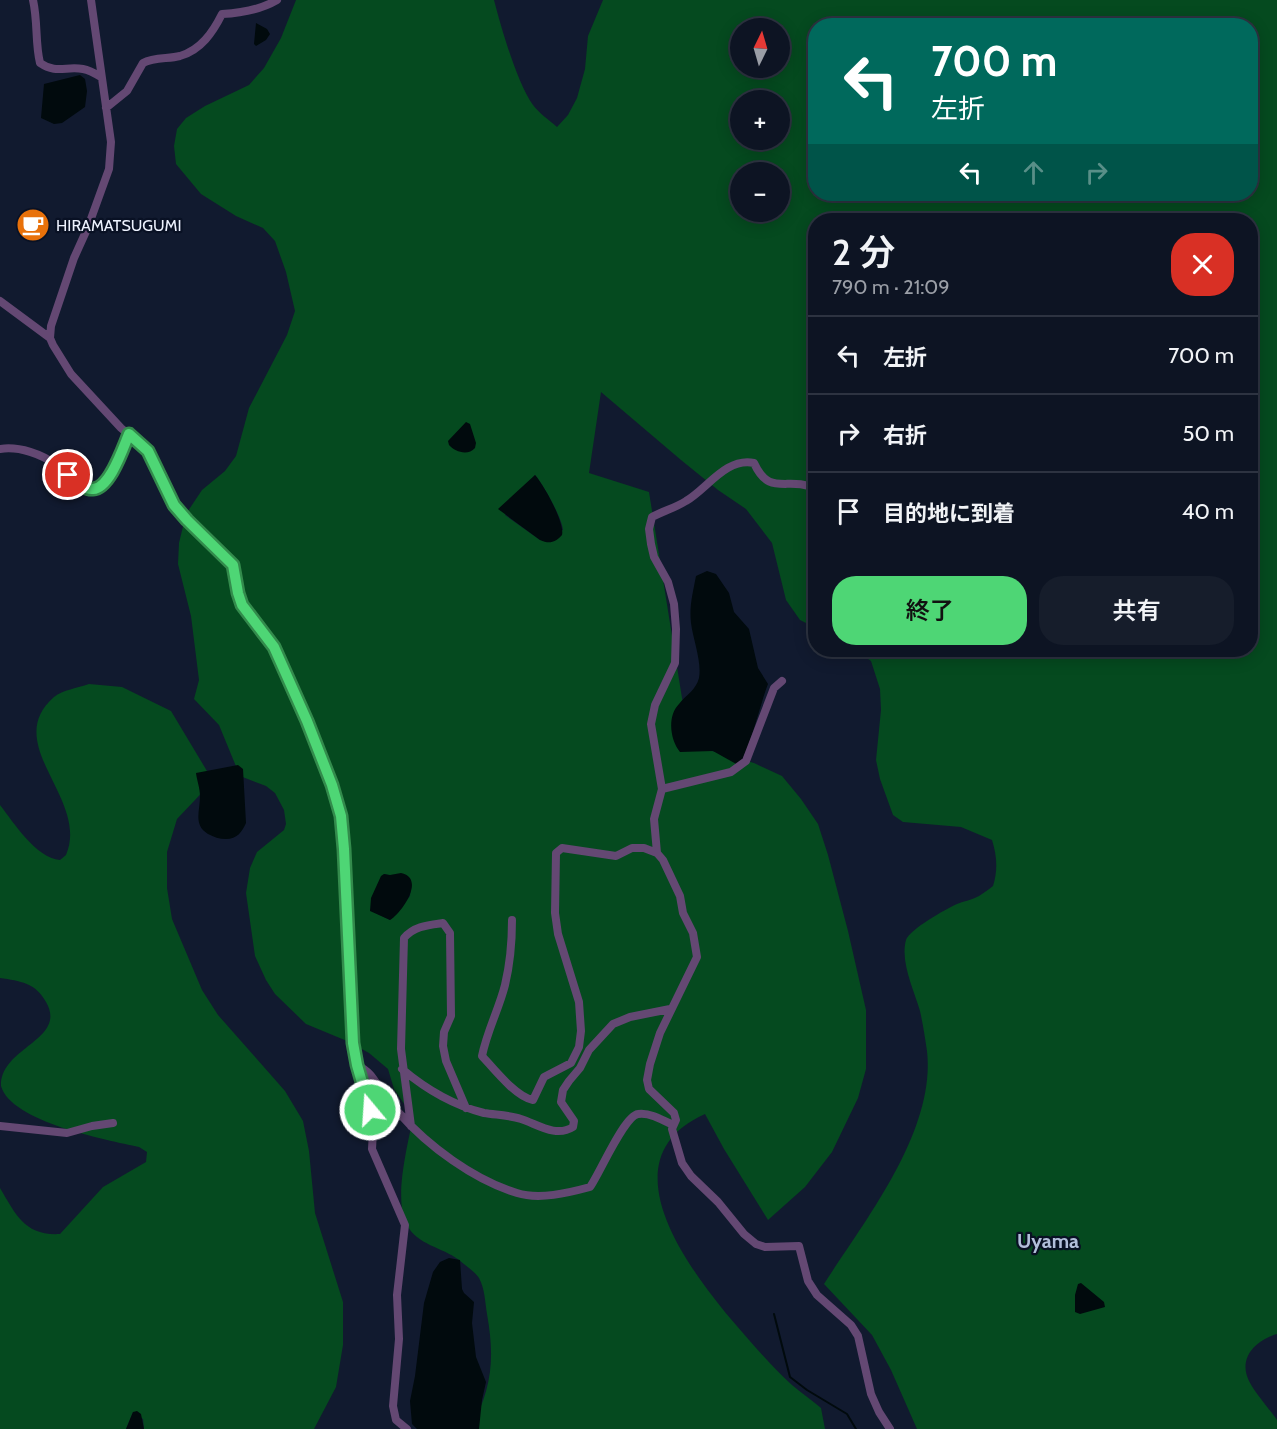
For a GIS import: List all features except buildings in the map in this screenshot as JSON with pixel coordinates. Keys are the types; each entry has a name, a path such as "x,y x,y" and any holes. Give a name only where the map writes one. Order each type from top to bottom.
{"street":[{"path":"33,0 40,63 47,68 58,70 85,69 101,77"},
{"path":"50,338 51,326 74,258 109,169 111,142 91,0"},
{"path":"106,108 127,91 143,63 182,56 213,34 222,14 236,14 260,8 277,0"},
{"path":"0,301 50,338 72,374 121,428 148,451 174,505 233,565 242,605 274,647 332,785 341,816 344,849 351,1016 357,1065 372,1118 372,1149 405,1225 397,1295 399,1339 393,1406 396,1420 406,1429"},
{"path":"0,449 20,450 40,455 79,483 93,489 102,486 112,473 129,434"},
{"path":"657,853 654,819 662,789 651,724 655,705 675,663 676,629 674,604 668,582 654,557 651,544 649,529 652,517 688,500 719,473 749,462 754,463 764,480 771,483 808,486"},
{"path":"662,789 731,772 746,761 774,688 782,681"},
{"path":"512,920 506,983 482,1056 526,1098 533,1100 544,1077 572,1063 580,1039 579,1002 558,934 555,914 556,853 562,848 616,856 632,848 644,848 657,853 663,860 680,896 683,913 693,933 697,957 660,1033 650,1064 647,1080 649,1089 674,1113 676,1120 673,1125 673,1137 682,1163 744,1234 756,1244 765,1247 799,1246 808,1281 818,1295 851,1324 858,1336 871,1394 890,1429"},
{"path":"411,1126 402,1070 404,938 410,931 426,925 443,923 450,933 452,1001 451,1016 444,1032 443,1046 446,1061 466,1108"},
{"path":"402,1070 423,1087 466,1108 519,1118 548,1130 567,1131 573,1127 574,1121 561,1102 563,1090 595,1043 613,1024 640,1015 670,1009"},
{"path":"357,1065 372,1075 385,1096 411,1126 447,1157 518,1194 557,1194 590,1187 599,1174 616,1138 634,1115 640,1113 673,1125"},
{"path":"372,1118 402,1116"},
{"path":"0,1126 67,1133 112,1123"}],"green space":[{"path":"296,0 494,0 521,83 535,108 557,127 568,115 577,98 585,69 588,36 603,0 1277,0 1277,1334 1270,1336 1253,1349 1246,1361 1246,1368 1252,1387 1277,1420 1277,1429 917,1429 891,1370 872,1335 824,1284 894,1174 909,1143 920,1112 927,1081 927,1051 920,1011 906,967 906,940 914,930 945,910 974,899 993,886 996,869 992,840 961,827 903,822 893,815 876,760 881,710 880,689 871,661 865,657 1258,657 1258,213 808,213 808,624 800,620 786,600 772,543 746,509 718,490 601,392 589,473 649,492 682,698 690,728 712,751 754,763 782,776 818,824 848,931 866,1010 866,1069 858,1098 832,1152 805,1187 768,1220 705,1114 676,1133 661,1157 658,1184 664,1213 677,1242 694,1270 712,1296 768,1361 792,1385 821,1408 825,1429 470,1429 487,1387 491,1360 485,1296 481,1282 475,1273 459,1260 417,1237 407,1225 403,1214 401,1187 413,1117 394,1089 388,1069 369,1053 306,1024 275,994 266,980 255,956 246,893 250,868 257,852 284,830 286,824 284,810 275,793 266,786 240,776 219,725 194,699 199,680 191,616 178,564 179,543 186,514 202,490 225,471 236,456 249,408 287,335 295,311 286,272 275,241 263,228 236,216 201,194 176,164 174,146 177,129 186,118 205,106 249,85 264,68 281,38","holes":["535,475 552,501 563,530 540,540 505,515","384,874 411,881 410,896 390,920 374,912"]},
{"path":"89,684 122,687 171,711 213,781 177,819 167,852 167,888 172,919 202,990 218,1015 285,1091 303,1121 309,1151 315,1213 343,1302 343,1345 336,1387 314,1429 144,1429 143,1419 133,1412 126,1429 0,1429 0,1188 23,1222 38,1231 60,1234 103,1187 146,1162 147,1152 139,1147 84,1134 22,1110 8,1099 1,1086 4,1073 11,1062 41,1035 48,1026 50,1015 46,1002 32,987 21,982 0,978 0,805 26,838 42,853 60,860 66,855 70,834 67,813 40,753 36,734 40,715 54,697"}],"shaded area":[{"path":"256,23 267,29 270,34 266,40 256,46 254,44"},
{"path":"80,75 85,79 87,91 85,107 62,123 54,124 41,118 44,84"},
{"path":"466,422 470,424 476,443 475,448 469,452 462,452 449,445 448,441"},
{"path":"535,475 557,513 562,529 562,535 552,542 540,540 498,509"},
{"path":"707,571 716,574 729,593 734,612 749,629 758,668 768,684 750,740 738,765 713,751 680,752 672,735 671,721 675,709 693,689 699,678 698,658 691,623 691,605 696,576"},
{"path":"238,765 243,769 246,823 241,832 233,838 217,838 208,834 200,826 198,817 200,793 196,773"},
{"path":"401,873 412,881 412,888 400,910 390,920 370,911 371,898 381,876"},
{"path":"449,1258 460,1260 462,1289 474,1302 472,1323 476,1357 486,1382 479,1429 417,1429 412,1424 410,1401 424,1303 433,1272 440,1262"},
{"path":"1081,1283 1104,1302 1105,1307 1080,1314 1075,1312 1075,1295 1078,1284"},
{"path":"137,1411 141,1414 144,1429 126,1429 133,1412"}],"waterway":[{"path":"774,1314 790,1377 847,1414 856,1429"}],"place":[{"name":"HIRAMATSUGUMI","path":"33,225"}],"district":[{"name":"Uyama","path":"1048,1241"}],"route":[{"path":"68,475 93,489 102,486 112,473 129,434 148,451 174,505 233,565 242,605 274,647 307,721 332,785 341,816 350,950 353,1043 370,1110"}]}
